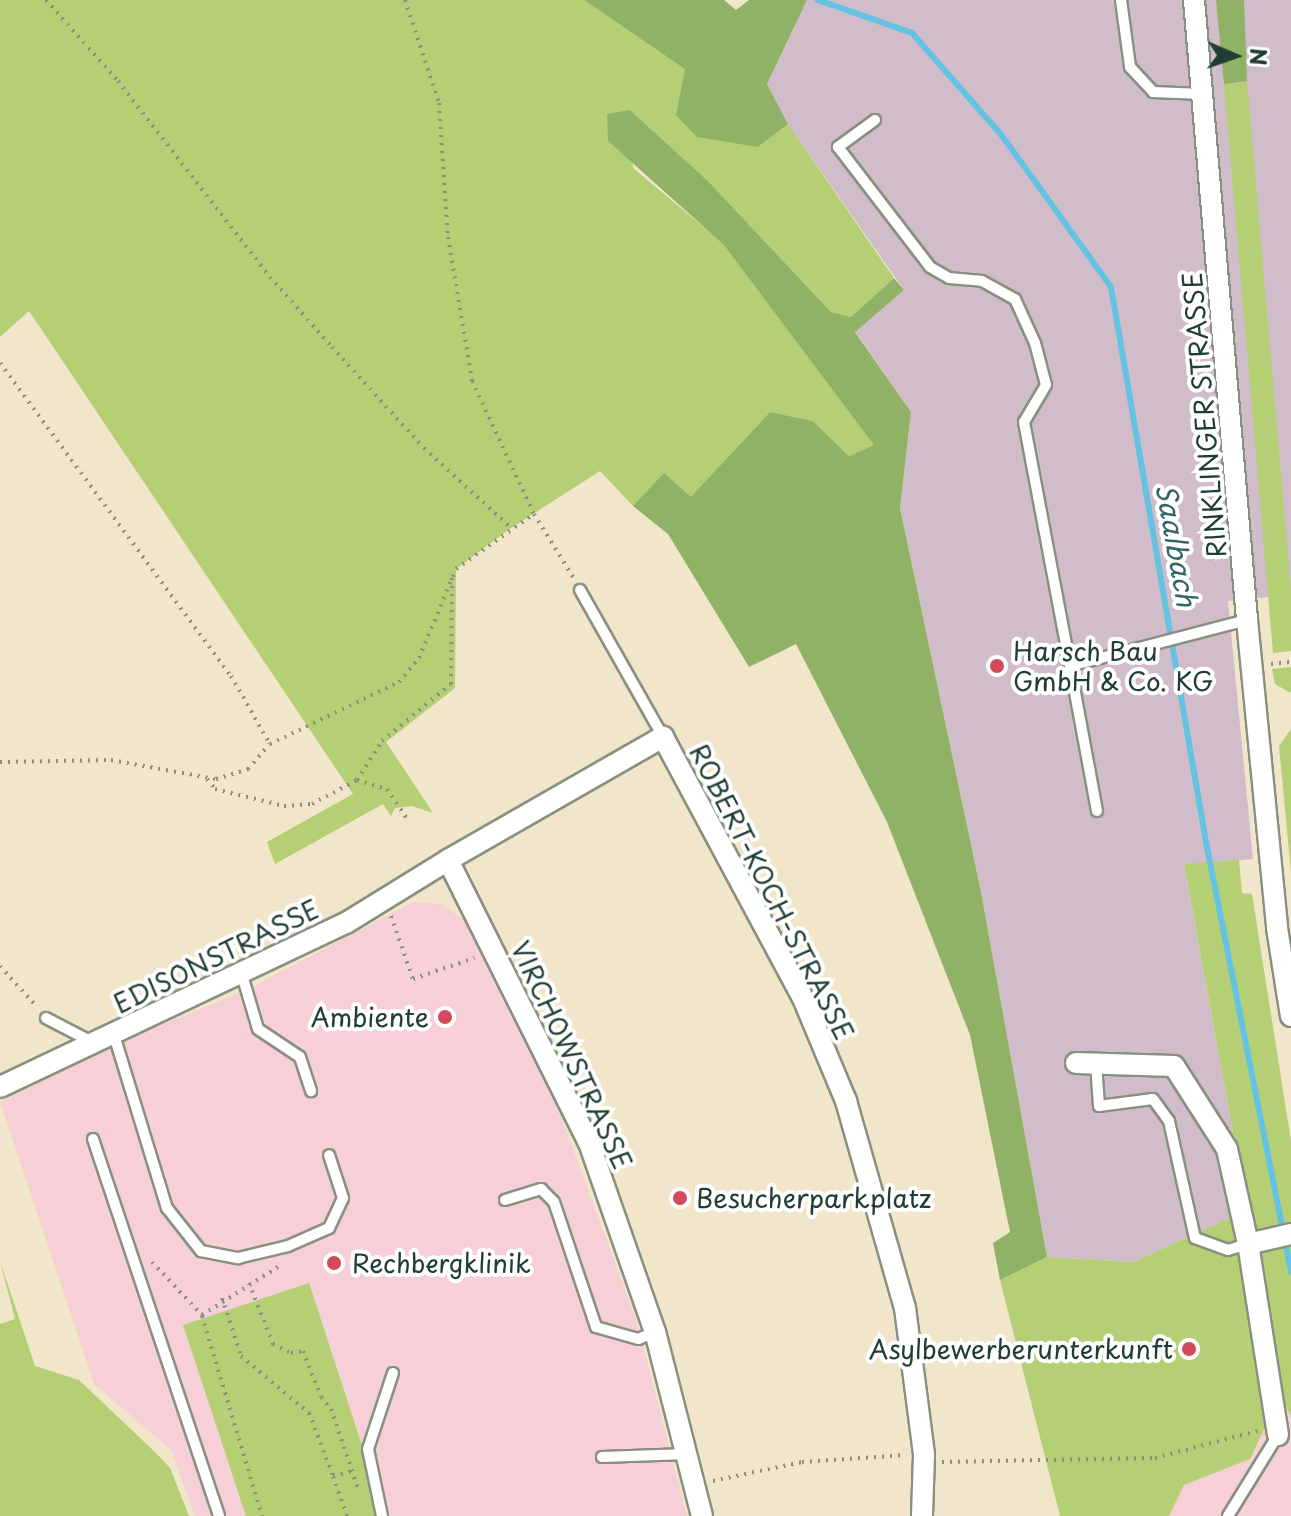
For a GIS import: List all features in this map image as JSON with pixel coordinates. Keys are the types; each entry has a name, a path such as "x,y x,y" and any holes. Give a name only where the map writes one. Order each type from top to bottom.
{"street":[{"name":"RINKLINGER STRASSE","path":"1194,0 1247,620 1277,928 1291,1016"},
{"path":"448,860 663,737"},
{"name":"ROBERT-KOCH-STRASSE","path":"663,737 803,998 846,1101 905,1308 924,1455 922,1516"},
{"name":"EDISONSTRASSE","path":"0,1087 242,975 385,900 448,860"},
{"name":"VIRCHOWSTRASSE","path":"448,860 589,1143 655,1332 702,1516"},
{"path":"1086,1063 1174,1066 1227,1149 1254,1243 1278,1435"},
{"path":"1254,1243 1291,1234"}],"lane":[{"path":"1121,0 1130,67 1153,92 1203,94"},
{"path":"875,120 838,147 930,267 949,278 982,281 1015,299 1035,343 1046,385 1024,422 1097,811"},
{"name":"ROBERT-KOCH-STRASSE","path":"580,590 663,737"},
{"path":"1070,666 1247,620"},
{"path":"242,975 258,1029 300,1057 311,1091"},
{"path":"46,1018 104,1039 167,1208 180,1231 201,1251 217,1257 238,1258 288,1246 329,1228 343,1198 329,1155"},
{"path":"1086,1063 1099,1106 1153,1099 1169,1121 1195,1238 1228,1250 1254,1243"},
{"path":"93,1139 219,1516"},
{"path":"505,1200 541,1189 554,1202 596,1327 638,1339 655,1332"},
{"path":"382,1516 368,1449 393,1373"},
{"path":"1228,1516 1278,1435"},
{"path":"602,1457 687,1454"}],"path":[{"path":"46,0 118,81 270,277 424,448 511,528"},
{"path":"405,0 439,103 448,237 472,381 534,514 580,590"},
{"path":"0,363 222,663 270,744"},
{"path":"0,762 111,760 206,778 248,769 270,744 399,682 419,658 452,574 534,514"},
{"path":"206,778 215,789 284,806 312,804 357,780 382,741 451,684 452,574"},
{"path":"357,780 387,789 408,820"},
{"path":"385,900 413,979 496,951"},
{"path":"0,966 46,1018"},
{"path":"202,1315 222,1298 293,1258 288,1246"},
{"path":"129,1250 138,1247 202,1315 203,1334 262,1516"},
{"path":"249,1283 273,1344 291,1353 303,1351 363,1501"},
{"path":"222,1298 241,1356 309,1413 347,1516"},
{"path":"935,1462 1155,1458 1265,1429 1273,1412"},
{"path":"695,1485 802,1462 900,1455"},
{"path":"333,1476 353,1471"}],"shaded area":[{"path":"807,0 1291,0 1291,595 1228,601 1253,859 1184,865 1247,1210 1133,1262 1047,1257 981,892 900,508 911,412 855,331 904,290 788,124 767,84"},
{"name":"Rechbergklinik","path":"413,902 442,904 466,922 556,1103 637,1323 687,1516 195,1516 171,1450 94,1384 0,1102 122,1041 249,989"},
{"path":"1280,1396 1291,1416 1291,1516 1169,1516 1184,1485 1250,1459"}],"green space":[{"path":"0,0 584,0 686,69 676,115 758,147 788,124 894,278 851,317 831,312 708,181 630,110 633,168 724,244 875,445 849,456 813,421 770,412 691,498 664,474 633,506 600,471 511,528 456,569 455,688 386,742 433,813 412,806 395,808 391,816 383,804 275,864 267,842 353,794 29,311 0,337"},
{"path":"584,0 724,0 736,10 749,0 807,0 767,84 788,124 758,147 697,137 676,115 685,69"},
{"path":"1216,0 1244,0 1247,81 1224,84"},
{"path":"1247,81 1291,590 1291,651 1273,653 1224,84"},
{"path":"630,110 708,181 831,312 851,317 894,278 904,290 855,332 911,412 900,508 981,892 1047,1257 1000,1280 993,1243 1010,1232 970,1035 887,822 796,644 749,667 668,534 633,506 664,473 691,497 770,412 813,421 849,456 874,445 724,245 608,141 607,114"},
{"path":"1291,667 1289,692 1275,684 1272,669"},
{"path":"1291,729 1291,872 1279,746"},
{"path":"1239,860 1242,893 1252,894 1291,1141 1291,1416 1280,1396 1250,1459 1184,1485 1169,1516 1060,1516 1000,1280 1047,1257 1133,1262 1247,1210 1184,864"},
{"path":"0,1261 35,1366 79,1380 157,1454 170,1468 189,1516 0,1516 0,1324 15,1319"},
{"path":"309,1283 385,1516 246,1516 183,1325"}],"waterway":[{"name":"Saalbach","path":"818,0 912,33 1000,133 1111,287 1206,842 1291,1272"}],"place":[{"name":"Harsch Bau GmbH & Co. KG","path":"997,666"},
{"name":"Ambiente","path":"445,1017"},
{"name":"Besucherparkplatz","path":"680,1198"},
{"name":"Rechbergklinik","path":"334,1263"},
{"name":"Asylbewerberunterkunft","path":"1189,1349"}]}
